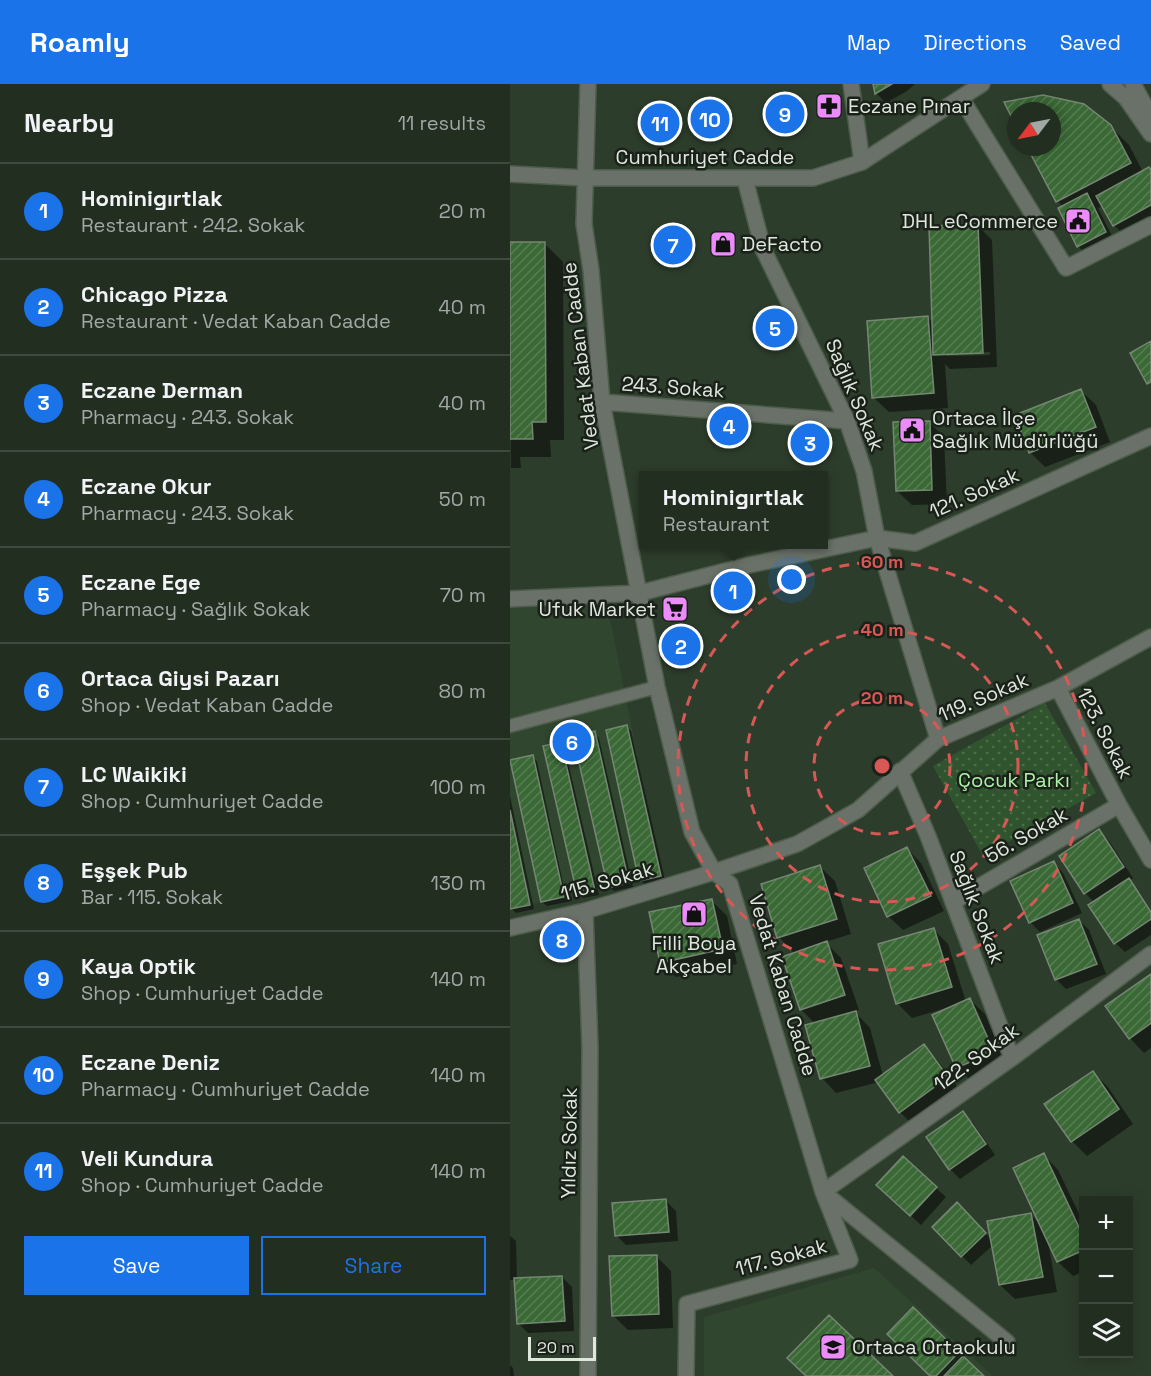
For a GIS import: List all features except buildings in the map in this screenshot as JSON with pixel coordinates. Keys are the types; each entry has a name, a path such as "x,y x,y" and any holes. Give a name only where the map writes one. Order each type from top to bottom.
{"street":[{"name":"Vedat Kaban Cadde","path":"588,84 584,224 591,270 602,402 657,687 692,832 714,872 730,884 823,1192"},
{"path":"850,84 862,162"},
{"name":"Cumhuriyet Cadde","path":"510,174 585,178 813,178 862,162 982,84"},
{"path":"1110,84 1126,98 1151,134"},
{"path":"1134,84 1151,117"},
{"path":"961,98 1066,268 1151,225"},
{"name":"Sağlık Sokak","path":"744,179 763,249 847,421 864,471 877,538 938,739"},
{"name":"243. Sokak","path":"602,402 847,421"},
{"name":"121. Sokak","path":"828,548 877,538 915,543 1151,436"},
{"name":"121. Sokak","path":"510,599 640,593 749,565 825,549"},
{"name":"119. Sokak","path":"714,872 797,844 858,810 938,739 1058,688 1151,638"},
{"name":"123. Sokak","path":"1058,688 1119,805 1151,860"},
{"name":"Sağlık Sokak","path":"900,771 1012,1058"},
{"name":"56. Sokak","path":"953,902 1119,805"},
{"name":"115. Sokak","path":"510,928 585,911 714,872"},
{"name":"Yıldız Sokak","path":"585,911 590,1047 588,1376"},
{"name":"122. Sokak","path":"823,1192 1012,1058 1151,954"},
{"path":"823,1192 1007,1342"},
{"name":"117. Sokak","path":"686,1376 687,1304 850,1260 823,1192"}],"lane":[{"path":"510,726 657,687"}],"shaded area":[{"path":"606,598 661,876 510,909 510,608"},
{"name":"Ortaca Ortaokulu","path":"874,1268 993,1376 704,1376 704,1317"}],"green space":[{"name":"Çocuk Parkı","path":"1045,703 1096,793 983,856 933,766"}],"place":[{"name":"Eczane Pınar","path":"829,106"},
{"name":"Kaya Optik","path":"785,114"},
{"name":"Eczane Deniz","path":"710,119"},
{"name":"Veli Kundura","path":"660,123"},
{"name":"DHL eCommerce","path":"1078,221"},
{"name":"DeFacto","path":"723,244"},
{"name":"LC Waikiki","path":"673,245"},
{"name":"Eczane Ege","path":"775,328"},
{"name":"Eczane Okur","path":"729,426"},
{"name":"Ortaca İlçe Sağlık Müdürlüğü","path":"912,430"},
{"name":"Eczane Derman","path":"810,443"},
{"name":"Hominigırtlak","path":"733,591"},
{"name":"Ufuk Market","path":"675,609"},
{"name":"Chicago Pizza","path":"681,646"},
{"name":"Ortaca Giysi Pazarı","path":"572,742"},
{"name":"Filli Boya Akçabel","path":"694,914"},
{"name":"Eşşek Pub","path":"562,940"},
{"name":"Ortaca Ortaokulu","path":"833,1347"}]}
